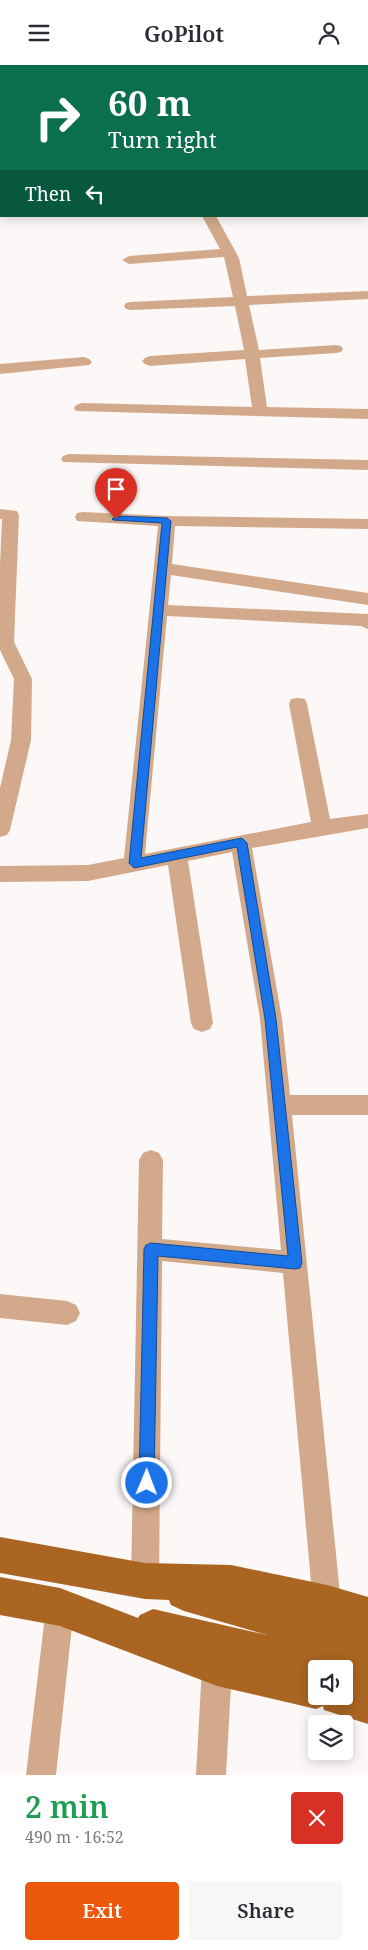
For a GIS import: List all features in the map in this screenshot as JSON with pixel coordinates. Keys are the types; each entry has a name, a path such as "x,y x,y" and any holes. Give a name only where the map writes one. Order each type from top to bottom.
{"main road":[{"path":"0,1555 145,1581 328,1660"},
{"path":"0,1596 325,1660"},
{"path":"60,1607 217,1667 308,1662"},
{"path":"331,1660 368,1616"},
{"path":"332,1660 368,1645"},
{"path":"353,1671 368,1678"},
{"path":"353,1688 368,1705"}],"street":[{"path":"210,217 232,258 252,354 260,411"},
{"path":"129,259 228,252"},
{"path":"131,306 368,295"},
{"path":"150,361 336,349"},
{"path":"0,369 84,362"},
{"path":"82,408 368,414"},
{"path":"69,459 368,465"},
{"path":"0,514 11,515 5,642 23,679 21,740 0,830"},
{"path":"82,517 167,521 368,524"},
{"path":"134,863 167,521"},
{"path":"162,568 368,599"},
{"path":"158,610 368,620 368,623"},
{"path":"298,704 322,828"},
{"path":"0,874 88,873 322,828 368,821"},
{"path":"242,843 270,1019 295,1263 330,1660"},
{"path":"178,855 202,1023"},
{"path":"279,1105 368,1105"},
{"path":"145,1581 151,1160"},
{"path":"151,1249 295,1263"},
{"path":"0,1306 67,1313"},
{"path":"40,1775 60,1607"},
{"path":"211,1775 217,1667"}],"route":[{"path":"116,519 167,521 134,863 242,843 270,1019 295,1263 151,1249 147,1483"}]}
